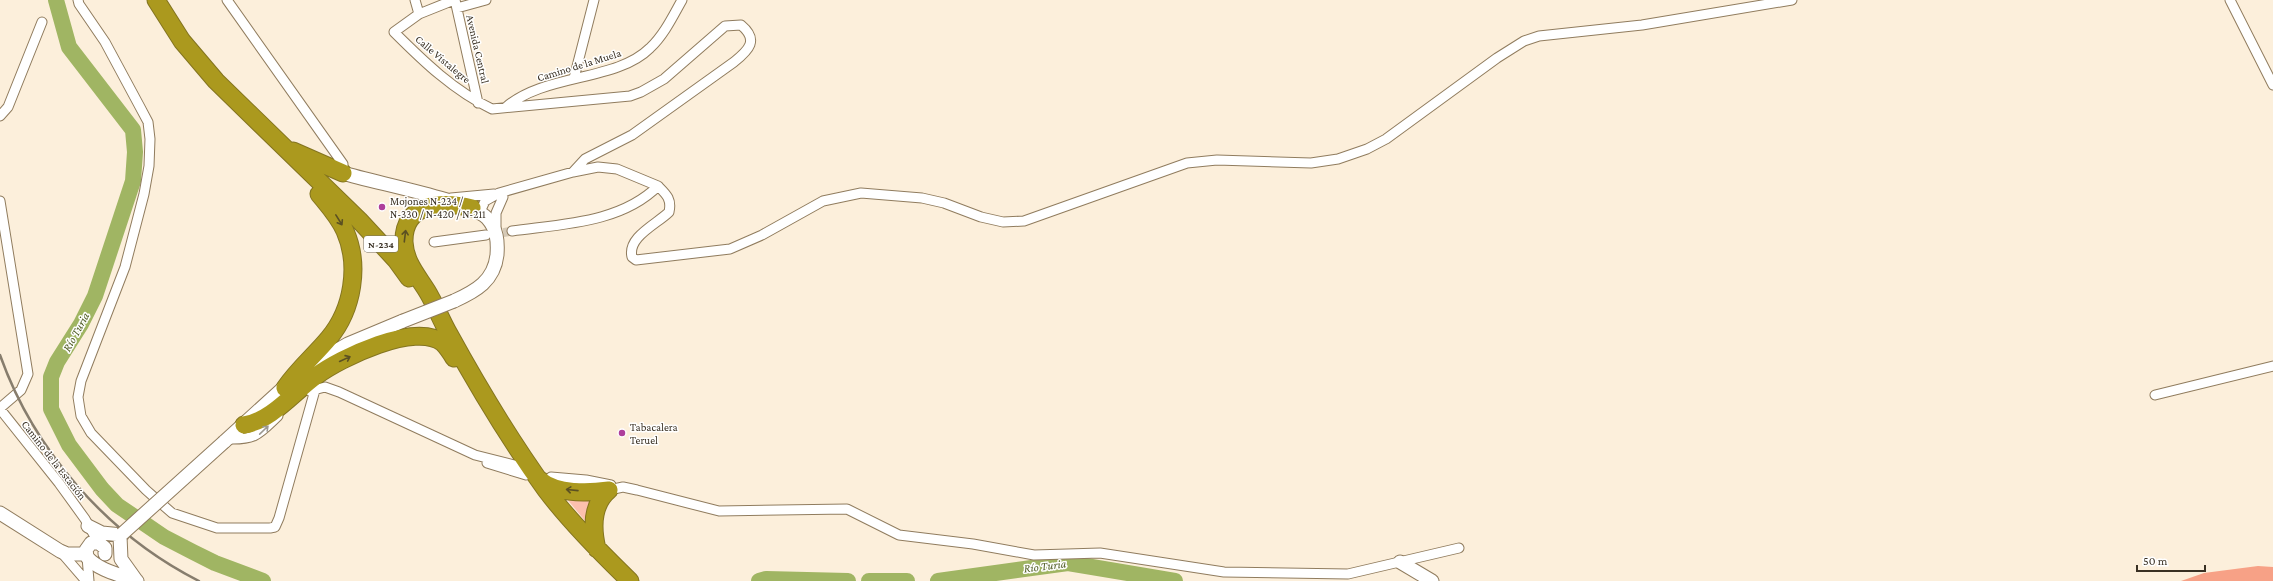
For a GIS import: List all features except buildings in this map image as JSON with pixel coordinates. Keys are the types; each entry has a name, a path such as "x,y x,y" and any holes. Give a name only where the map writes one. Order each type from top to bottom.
{"highway":[{"name":"N-234","path":"156,0 182,41 216,81 359,220 396,260 448,334 513,441 561,508 597,549 630,581"},
{"path":"283,147 343,173"},
{"path":"284,388 297,370 337,327 347,307 352,276 350,249 344,230 335,213 307,179 302,164"},
{"path":"448,334 427,290 409,264 406,253 405,233 410,218 428,206 449,204 476,210"},
{"path":"244,425 260,421 315,376 344,359 374,346 404,337 431,337 443,343 478,396 513,441"},
{"path":"537,475 549,486 561,489 587,492 616,489"},
{"path":"597,549 593,530 595,514 602,496 616,489"}],"main road":[{"path":"0,513 67,554 96,552 121,535 310,366 335,351 403,321 454,301 478,289 488,279 496,260 492,237 492,224 476,210 343,173"},
{"path":"88,526 102,533 121,535"},
{"path":"121,535 121,559 125,568 137,581"},
{"path":"96,552 107,570 137,581"},
{"path":"1400,562 1432,581"}],"street":[{"path":"78,0 79,4 105,42 148,122 150,139 144,194 125,267 81,381 79,405 84,423 146,490 172,513 217,528 270,528 275,527 279,518 315,390"},
{"path":"227,0 343,164 343,173"},
{"path":"415,0 419,14 455,3 486,0"},
{"path":"574,78 594,0"},
{"name":"Camino de la Muela","path":"505,108 518,97 574,78 613,69 641,56 658,40 682,0"},
{"path":"476,210 485,201 573,172 609,168 625,172 658,186 668,197 671,205 669,212 633,242 630,251 632,257 636,260 730,249 762,235 823,201 861,193 922,198 944,203 981,217 1003,222 1024,221 1187,163 1217,160 1311,163 1338,159 1367,149 1386,139 1496,58 1524,41 1539,36 1642,25 1792,0"},
{"path":"2230,0 2273,85"},
{"name":"Avenida Central","path":"455,3 478,103"},
{"name":"Calle Vistalegre","path":"419,14 394,32 446,80 478,103 492,109 616,98 641,92 664,79 725,26 741,25 749,32 751,43 739,58 632,136 585,159 573,172"},
{"path":"0,116 8,107 42,22"},
{"path":"512,231 587,220 616,212 648,196 658,186"},
{"path":"433,197 468,197 504,194"},
{"path":"434,242 492,237 496,213 504,194"},
{"path":"0,201 28,374 21,390 0,408"},
{"path":"2155,395 2273,366"},
{"path":"226,440 255,437 302,395 325,387 339,392 475,455 537,475"},
{"name":"Camino de la Estación","path":"0,408 59,483 88,526 96,552"},
{"path":"616,489 719,511 847,509 899,535 972,544 1034,555 1100,553 1224,572 1348,574 1459,548"},
{"path":"60,551 88,581"},
{"path":"88,581 96,552"}],"shaded area":[{"path":"598,496 586,522 566,498"},
{"path":"2258,566 2273,567 2273,581 2181,581 2204,573"}],"waterway":[{"name":"Río Turia","path":"56,0 69,47 133,130 135,152 133,181 95,296 81,324 57,362 51,377 51,409 69,445 102,489 117,505 164,537 215,563 263,581"},
{"name":"Río Turia","path":"938,581 1068,563 1175,581"},
{"name":"Río Turia","path":"759,581 766,579 848,581"},
{"name":"Río Turia","path":"869,581 907,581"}],"tunnel":[{"path":"490,235 512,231"}],"railway":[{"path":"0,355 15,390 33,424 54,457 78,487 105,515 134,540 166,562 199,581"}],"place":[{"name":"Mojones N-234 / N-330 / N-420 / N-211","path":"382,207"},
{"name":"Tabacalera Teruel","path":"622,433"}]}
